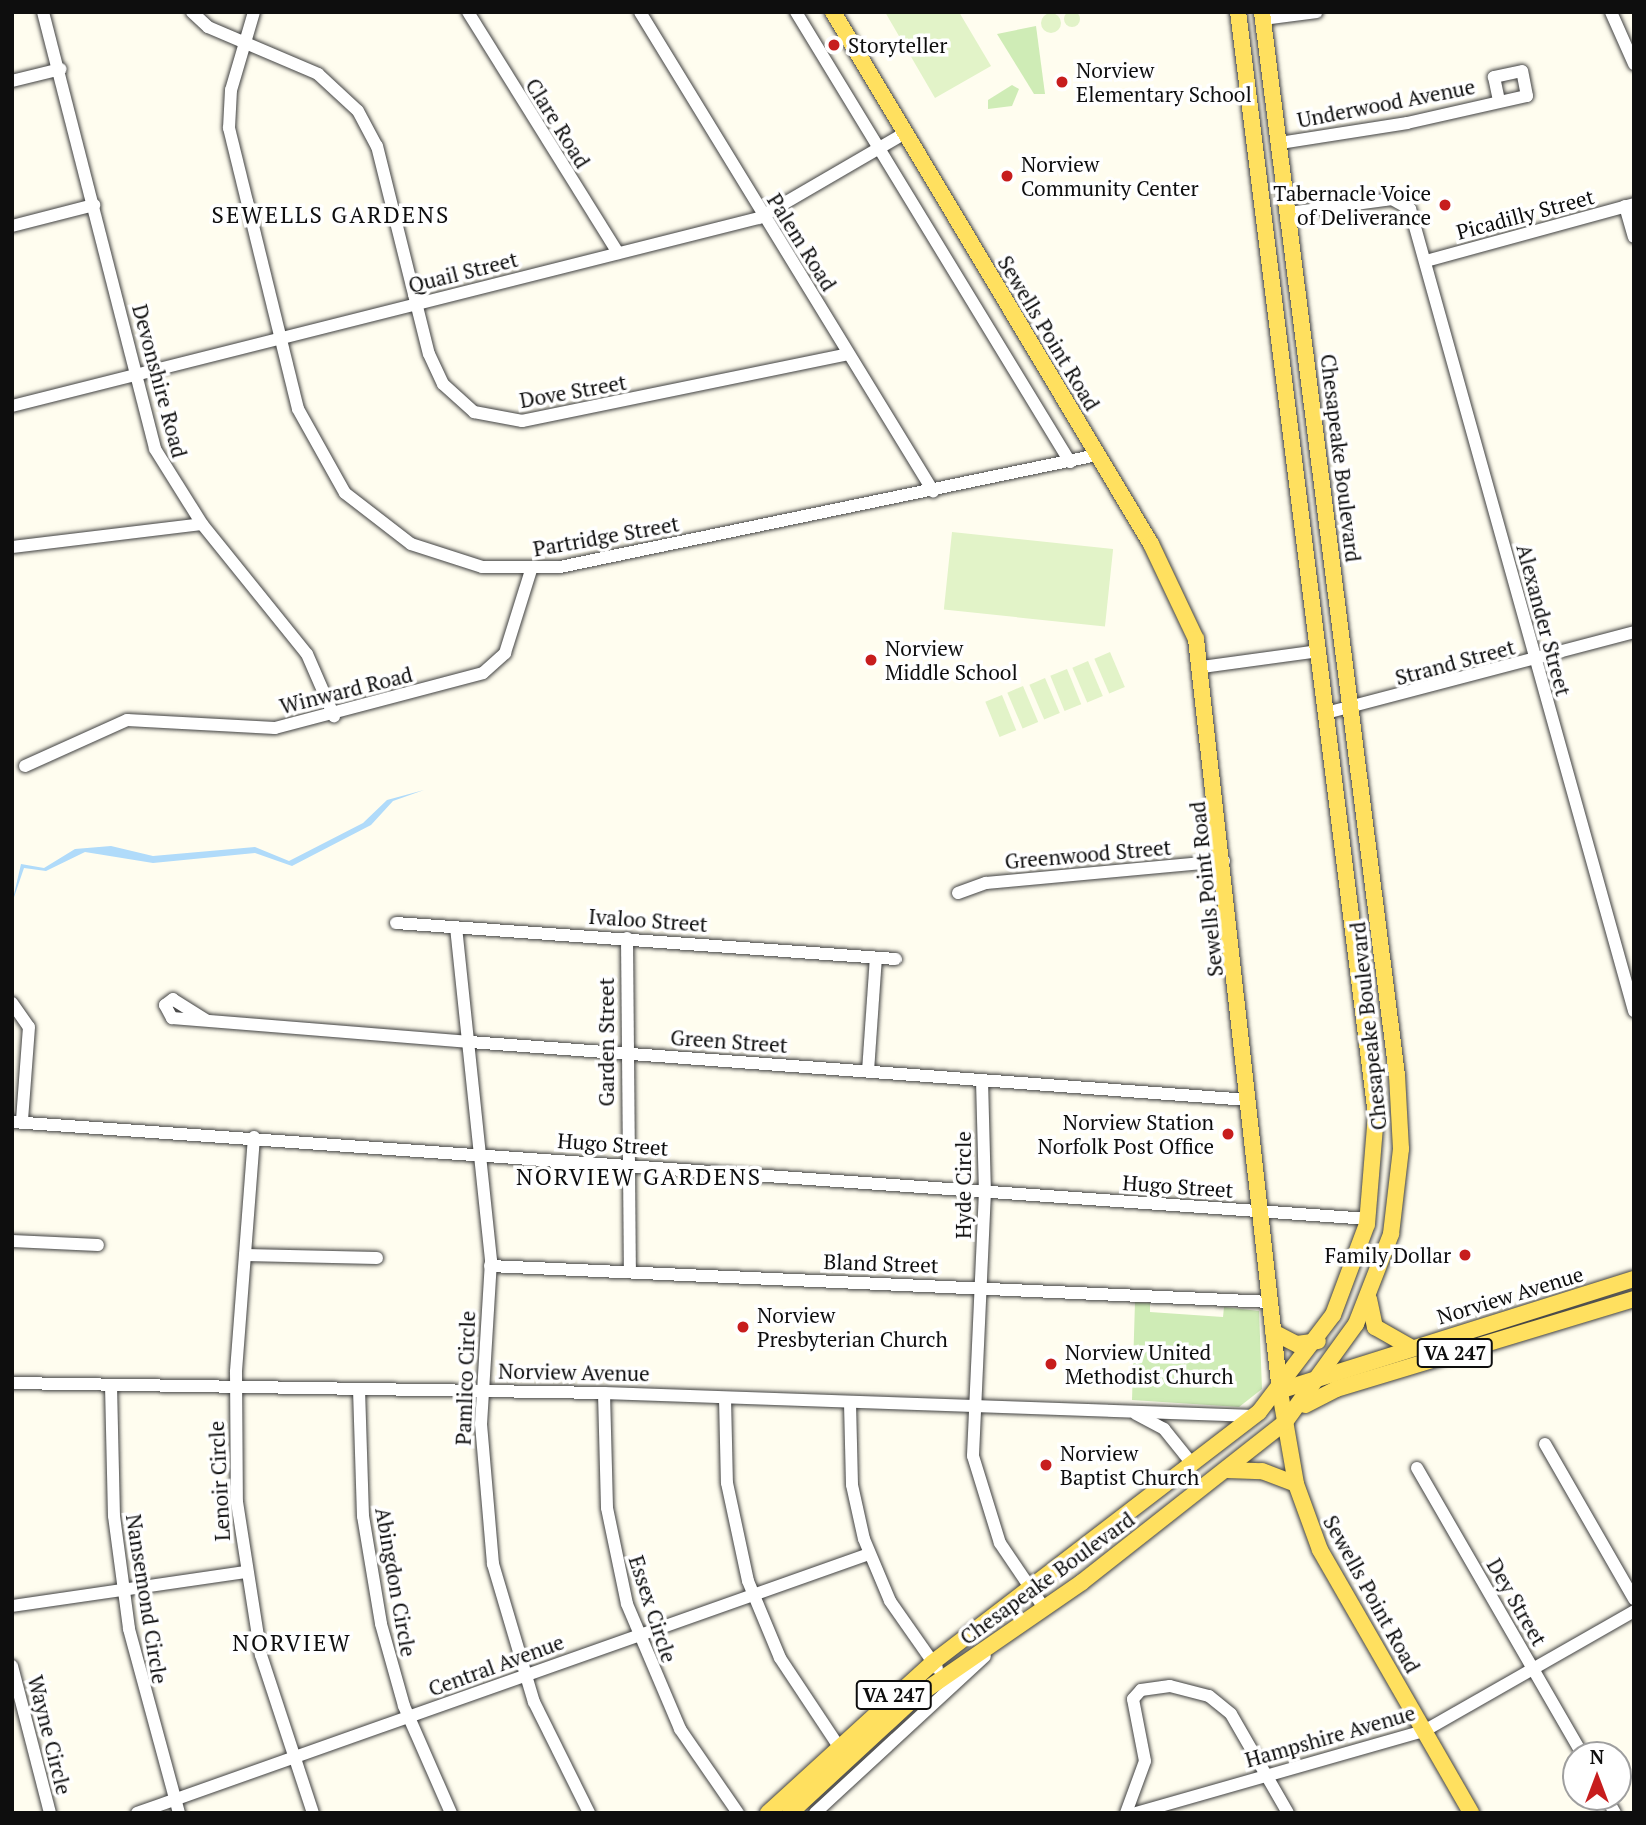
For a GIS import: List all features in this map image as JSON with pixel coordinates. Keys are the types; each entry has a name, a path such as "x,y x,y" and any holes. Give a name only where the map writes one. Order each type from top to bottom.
{"main road":[{"name":"Sewells Point Road","path":"833,12 1174,587 1202,667 1273,1332 1296,1484 1320,1550 1471,1813"},
{"name":"Chesapeake Boulevard","path":"790,1813 843,1752 932,1663 1193,1465 1255,1416 1280,1392 1318,1341 1349,1283 1368,1219 1376,1115 1238,12"},
{"name":"Chesapeake Boulevard","path":"768,1813 843,1752 944,1676 1044,1608 1227,1470 1285,1422 1326,1372 1370,1296 1395,1211 1400,1111 1263,16"},
{"path":"1376,1115 1400,1111"},
{"name":"Norview Avenue","path":"1280,1392 1326,1372 1633,1281"},
{"path":"1370,1296 1375,1327 1410,1347"},
{"name":"Norview Avenue","path":"1285,1422 1336,1389 1634,1299"},
{"path":"1273,1332 1297,1344 1318,1341"},
{"path":"1227,1470 1262,1471 1296,1484"}],"street":[{"name":"Devonshire Road","path":"43,12 61,69 135,373 162,467 201,524 307,654 334,716"},
{"name":"Dove Street","path":"192,12 244,43 318,74 358,111 377,145 416,303 443,384 474,412 508,422 848,354"},
{"name":"Partridge Street","path":"254,12 231,90 229,128 279,337 308,436 336,481 365,511 434,554 482,567 531,570 933,491 1097,455"},
{"name":"Clare Road","path":"468,12 618,253"},
{"name":"Palem Road","path":"640,12 933,491"},
{"path":"796,12 1070,462"},
{"path":"1263,16 1317,12"},
{"path":"1611,12 1634,64"},
{"path":"12,81 61,69"},
{"name":"Underwood Avenue","path":"1280,143 1499,101"},
{"name":"Quail Street","path":"12,406 763,216 905,133"},
{"name":"Alexander Street","path":"1289,213 1392,199 1410,209 1634,1012"},
{"path":"12,226 94,205"},
{"path":"1629,205 1634,237"},
{"name":"Picadilly Street","path":"1426,261 1629,205"},
{"path":"12,547 201,524"},
{"name":"Winward Road","path":"25,766 127,720 255,728 334,716 489,670 505,653 531,570"},
{"name":"Strand Street","path":"1326,713 1634,632"},
{"path":"1202,667 1319,652"},
{"name":"Greenwood Street","path":"958,893 986,883 1224,861"},
{"name":"Ivaloo Street","path":"396,923 896,958"},
{"name":"Pamlico Circle","path":"456,927 482,1154 490,1266 482,1391 482,1481 493,1564 524,1675 589,1813"},
{"name":"Garden Street","path":"626,938 626,1164 630,1272"},
{"path":"868,1071 876,958"},
{"path":"12,1003 29,1035 17,1121"},
{"name":"Green Street","path":"206,1020 1249,1100"},
{"name":"Hyde Circle","path":"982,1080 985,1191 972,1408 973,1456 987,1515 1044,1608"},
{"name":"Hugo Street","path":"17,1121 1368,1219"},
{"name":"Lenoir Circle","path":"254,1137 235,1387 245,1572 291,1759 313,1813"},
{"path":"12,1241 98,1245"},
{"path":"245,1255 377,1258"},
{"name":"Bland Street","path":"490,1266 979,1286 1270,1302"},
{"name":"Norview Avenue","path":"12,1383 604,1393 1135,1414 1255,1416"},
{"name":"Nansemond Circle","path":"111,1385 123,1590 145,1705 179,1813"},
{"name":"Abingdon Circle","path":"359,1389 371,1573 409,1716 450,1813"},
{"name":"Essex Circle","path":"604,1393 607,1508 638,1635 680,1729 738,1813"},
{"path":"725,1398 729,1496 752,1595 797,1688 843,1752"},
{"path":"850,1403 852,1485 869,1554 890,1601 932,1663 944,1676"},
{"name":"Norview Avenue","path":"1135,1414 1164,1429 1193,1465"},
{"path":"1545,1444 1634,1599"},
{"name":"Dey Street","path":"1417,1468 1575,1741"},
{"name":"Central Avenue","path":"136,1813 869,1554"},
{"path":"12,1606 245,1572"},
{"name":"Hampshire Avenue","path":"1136,1813 1424,1731 1634,1611"},
{"path":"815,1813 1017,1627"},
{"name":"Wayne Circle","path":"12,1667 50,1813"},
{"path":"1126,1813 1145,1761 1133,1703 1140,1690 1170,1686 1209,1696 1235,1719 1288,1813"}],"green space":[{"path":"1072,11 1078,13 1078,25 1072,27 1066,25 1064,19 1066,13"},
{"path":"885,12 959,12 991,66 935,98"},
{"path":"1051,13 1058,16 1061,23 1058,30 1051,33 1044,30 1041,23 1044,16"},
{"path":"1036,26 1045,94 1034,94 997,34"},
{"path":"1012,85 1019,89 1012,106 988,109 988,100"},
{"path":"952,532 1113,549 1105,627 944,610"},
{"path":"1110,652 1125,687 1109,694 1094,659"},
{"path":"1088,661 1103,696 1087,703 1072,668"},
{"path":"1067,669 1081,704 1065,711 1050,676"},
{"path":"1045,678 1060,713 1044,720 1029,685"},
{"path":"1023,686 1038,722 1023,729 1007,693"},
{"path":"1002,695 1016,730 1000,737 985,702"},
{"path":"1135,1302 1150,1303 1150,1312 1223,1317 1224,1307 1259,1311 1262,1389 1239,1407 1132,1400"}],"water":[{"path":"424,790 393,801 371,825 292,866 255,853 153,863 85,852 46,871 24,868 12,903 21,864 44,868 75,849 111,846 153,856 255,847 289,861 363,823 387,800"}],"place":[{"name":"Storyteller","path":"834,45"},
{"name":"Norview Elementary School","path":"1062,82"},
{"name":"Norview Community Center","path":"1007,176"},
{"name":"Tabernacle Voice of Deliverance","path":"1445,205"},
{"name":"Norview Middle School","path":"871,660"},
{"name":"Norview Station Norfolk Post Office","path":"1228,1134"},
{"name":"Family Dollar","path":"1465,1255"},
{"name":"Norview Presbyterian Church","path":"743,1327"},
{"name":"Norview United Methodist Church","path":"1051,1364"},
{"name":"Norview Baptist Church","path":"1046,1465"}],"district":[{"name":"SEWELLS GARDENS","path":"331,215"},
{"name":"NORVIEW GARDENS","path":"639,1177"},
{"name":"NORVIEW","path":"292,1643"}]}
